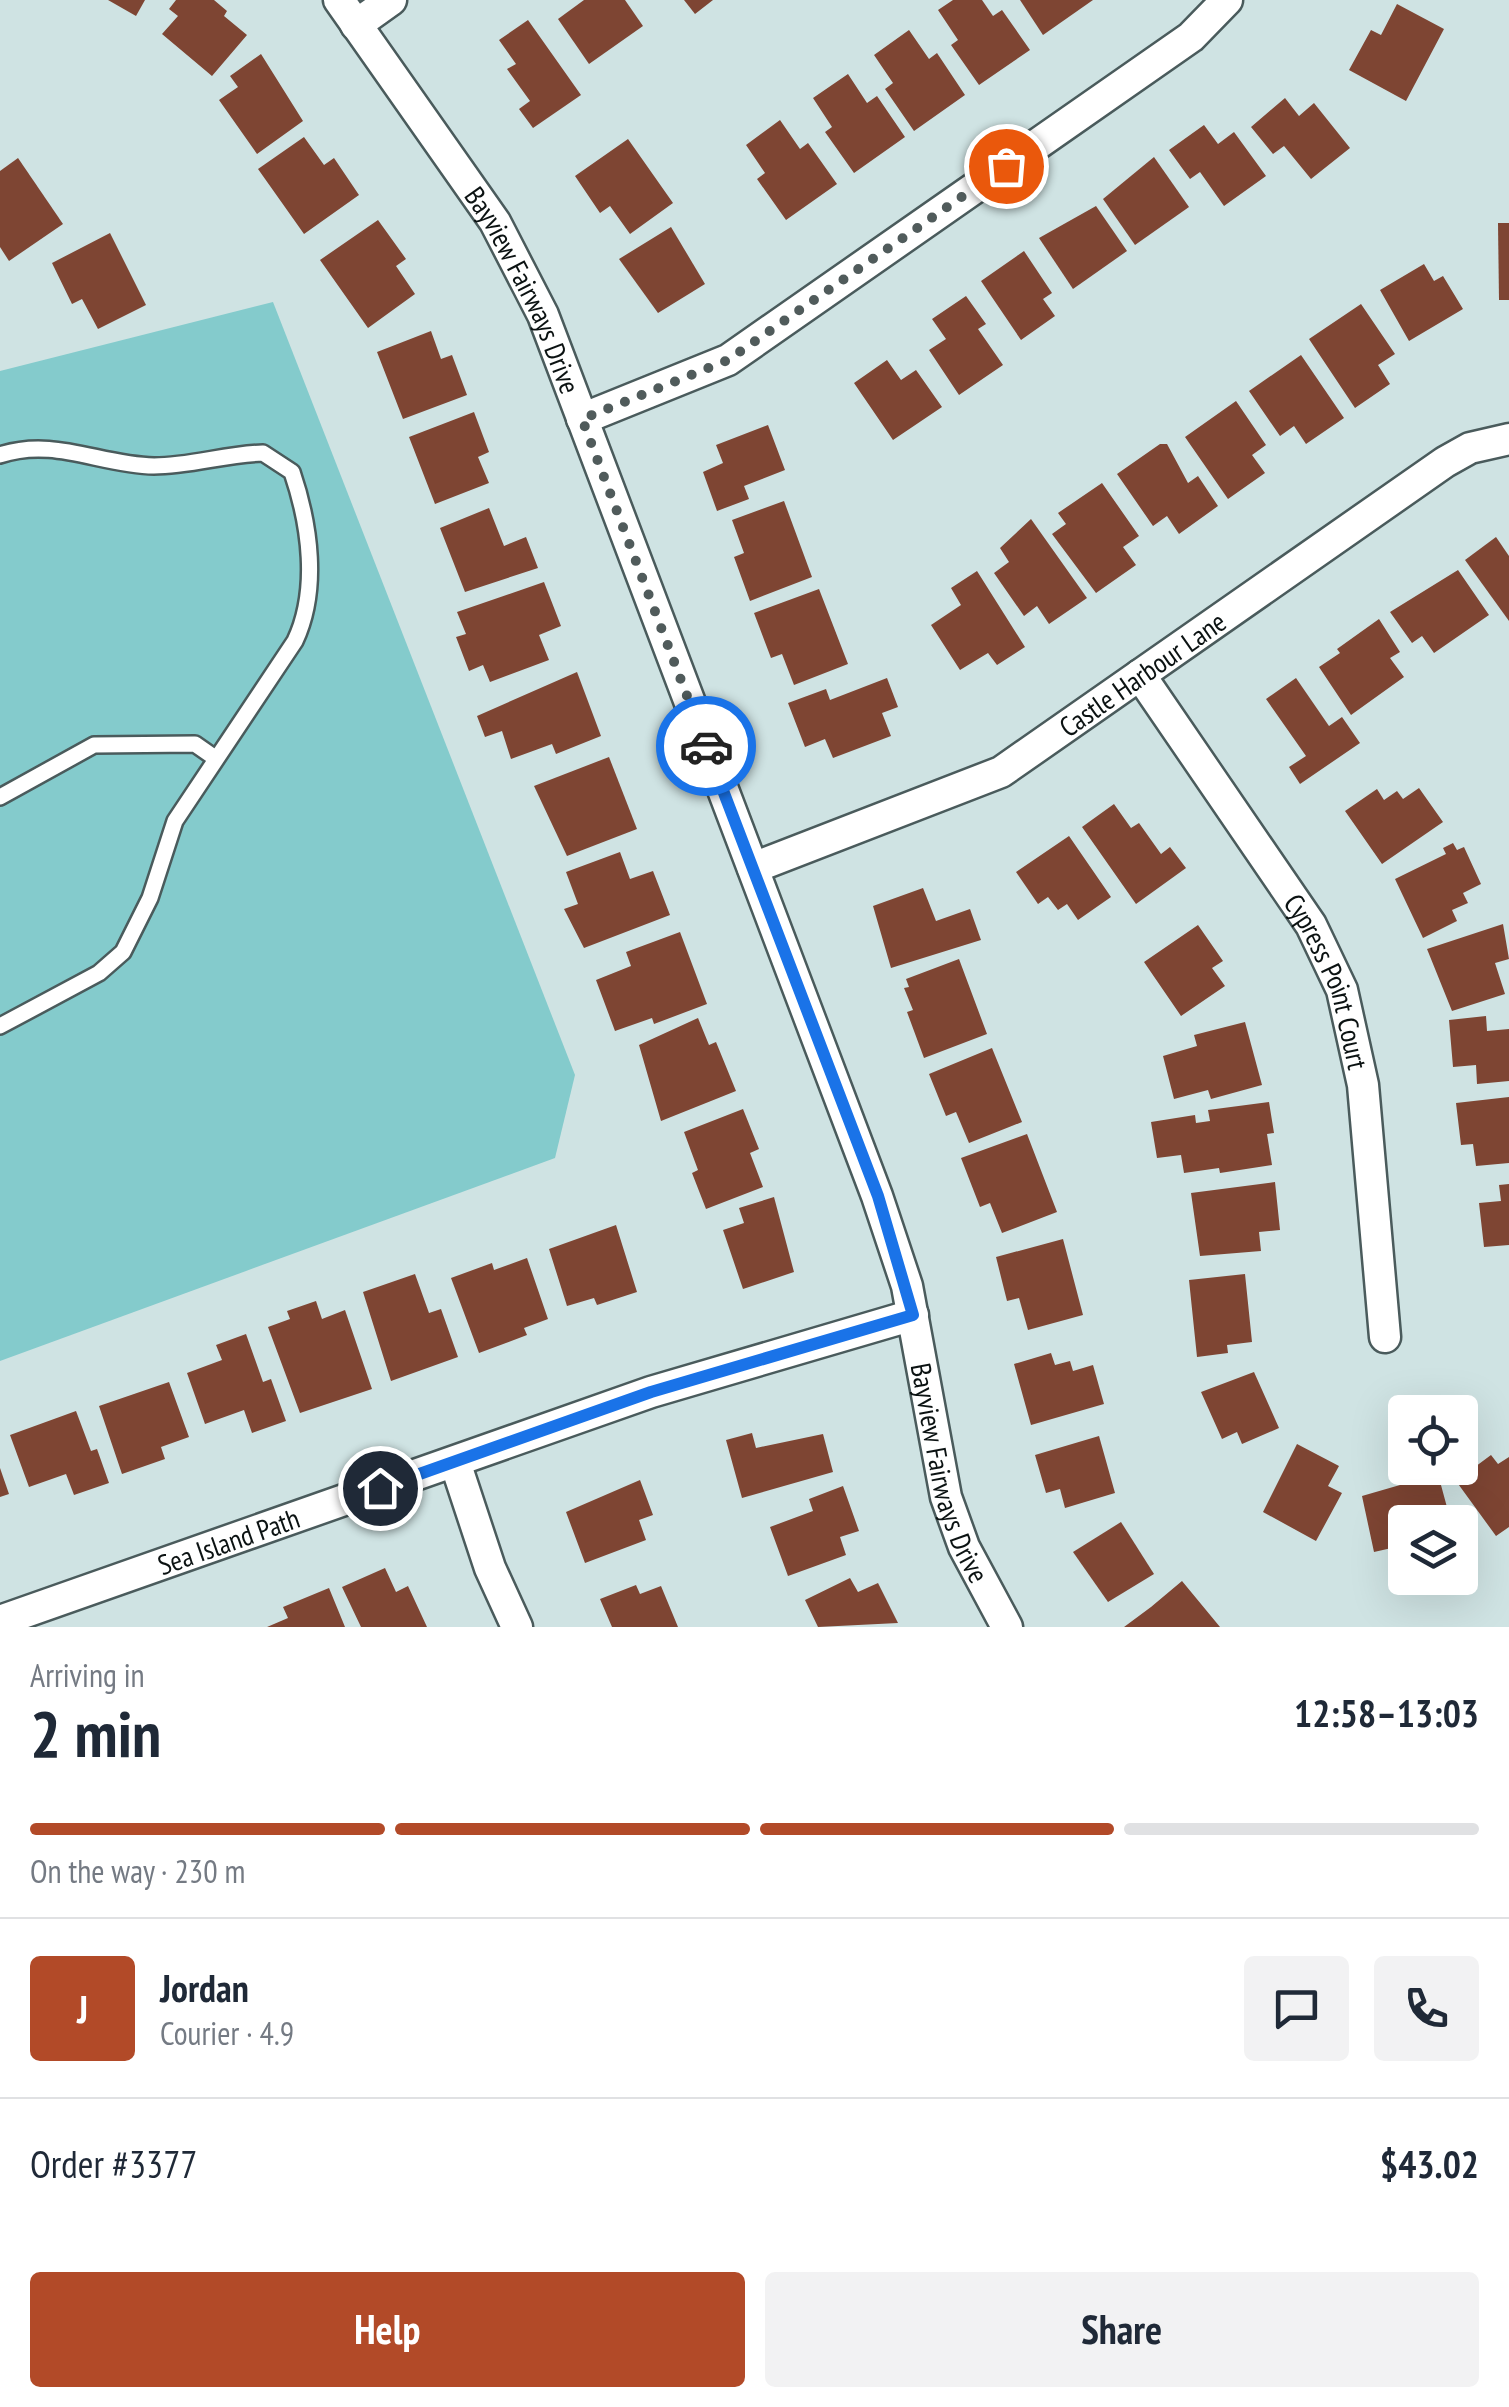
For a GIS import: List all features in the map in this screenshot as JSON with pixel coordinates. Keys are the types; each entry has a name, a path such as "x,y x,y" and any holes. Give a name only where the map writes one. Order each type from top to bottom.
{"street":[{"path":"348,12 392,0"},
{"path":"582,419 728,360 1191,38 1227,0"},
{"name":"Bayview Fairways Drive","path":"348,12 494,222 522,269 878,1196 913,1315 946,1497 964,1547 1007,1627"},
{"name":"Castle Harbour Lane","path":"753,868 1001,772 1446,462 1470,448 1509,439"},
{"name":"Cypress Point Court","path":"1140,676 1311,925 1342,990 1363,1085 1385,1337"},
{"name":"Sea Island Path","path":"0,1622 651,1392 913,1315"},
{"path":"455,1462 490,1568 517,1627"}],"lane":[{"path":"0,454 58,448 115,462 152,466 263,452 292,472 304,517 310,573 304,621 265,688 175,821 150,898 123,952 99,972 0,1026"},
{"path":"0,796 94,745 195,744 215,758"}],"shaded area":[{"path":"273,302 575,1075 555,1158 0,1361 0,371"}],"building":[{"path":"108,0 145,0 136,16"},
{"path":"176,0 214,0 227,11 224,16 247,35 212,76 162,34 178,16 169,9"},
{"path":"584,0 625,0 643,26 589,64 558,19"},
{"path":"684,0 713,0 695,14"},
{"path":"953,0 982,0 993,16 1002,10 1030,50 979,85 951,45 958,40 938,10"},
{"path":"1020,0 1093,0 1043,35"},
{"path":"1397,4 1444,29 1406,101 1349,70 1371,30 1381,35"},
{"path":"528,20 581,95 533,128 519,109 530,101 507,69 516,64 499,40"},
{"path":"909,30 929,59 937,53 965,95 914,131 885,89 893,83 874,55"},
{"path":"261,54 303,121 257,154 219,100 238,87 230,76"},
{"path":"848,74 867,103 877,96 905,137 854,173 825,132 832,127 813,98"},
{"path":"1285,98 1299,116 1314,103 1350,148 1311,179 1284,146 1273,154 1251,127"},
{"path":"780,120 800,149 808,143 837,184 786,220 757,179 765,173 746,145"},
{"path":"1204,125 1218,144 1234,132 1266,176 1224,206 1200,172 1190,179 1169,150"},
{"path":"304,137 324,165 334,158 359,195 304,234 258,169"},
{"path":"628,139 673,203 630,234 610,206 600,213 575,176"},
{"path":"1154,157 1189,207 1135,245 1103,199"},
{"path":"18,158 63,224 9,261 0,247 0,171"},
{"path":"1096,206 1127,251 1073,289 1039,238"},
{"path":"378,220 406,259 396,266 415,294 368,328 320,260"},
{"path":"1498,223 1509,223 1509,300 1499,300"},
{"path":"671,227 705,284 658,313 619,259"},
{"path":"110,233 146,305 98,329 82,299 72,304 52,263"},
{"path":"1024,251 1052,293 1043,299 1055,316 1021,340 981,281"},
{"path":"1424,264 1434,281 1443,276 1463,309 1409,341 1380,290"},
{"path":"966,296 986,324 978,329 1003,365 959,395 929,350 946,339 932,319"},
{"path":"1361,304 1395,354 1378,365 1390,384 1355,408 1309,339"},
{"path":"431,331 441,359 452,355 467,395 403,419 377,352"},
{"path":"1301,355 1344,418 1306,444 1294,426 1280,436 1249,391"},
{"path":"887,360 901,380 916,370 942,407 893,440 854,383"},
{"path":"1236,401 1266,445 1252,455 1265,473 1228,499 1185,437"},
{"path":"474,412 489,452 478,457 489,483 435,504 409,437"},
{"path":"768,425 785,470 744,486 749,499 717,511 703,472 723,463 716,445"},
{"path":"1160,444 1167,444 1188,483 1198,476 1218,506 1179,534 1167,516 1153,526 1117,474"},
{"path":"1102,483 1139,536 1123,547 1136,565 1096,593 1052,534 1066,524 1058,513"},
{"path":"784,501 812,577 750,601 734,557 744,553 732,520"},
{"path":"489,508 504,546 526,537 538,568 465,592 440,528"},
{"path":"1031,519 1087,598 1049,624 1037,606 1024,616 994,573 1009,562 1000,548"},
{"path":"1496,537 1509,556 1509,621 1465,560"},
{"path":"1458,570 1489,615 1434,653 1422,636 1412,643 1390,612"},
{"path":"977,571 1025,647 997,665 988,653 960,670 931,625 961,605 951,588"},
{"path":"544,582 561,626 539,635 549,660 490,682 483,665 469,671 456,637 466,634 457,612"},
{"path":"819,589 848,664 794,685 782,654 771,658 754,613"},
{"path":"1379,619 1400,652 1390,658 1404,677 1351,715 1319,667"},
{"path":"577,672 601,736 556,754 552,744 511,759 502,731 485,737 477,716"},
{"path":"887,678 898,707 882,713 891,736 833,758 825,739 805,747 788,703 826,689 830,700"},
{"path":"1296,678 1329,726 1342,717 1360,743 1300,784 1289,767 1306,756 1266,699"},
{"path":"609,757 637,829 567,856 534,786"},
{"path":"1419,788 1443,822 1382,864 1345,811 1377,789 1384,800 1397,791 1403,799"},
{"path":"1114,804 1131,828 1139,823 1161,854 1170,847 1186,868 1136,904 1082,827"},
{"path":"1069,836 1111,897 1078,920 1067,904 1058,910 1048,897 1038,904 1016,872"},
{"path":"1453,843 1457,850 1464,847 1481,884 1463,893 1468,903 1452,910 1457,921 1423,938 1395,879 1446,854 1443,848"},
{"path":"620,852 630,879 653,871 670,915 584,948 564,909 578,904 566,872"},
{"path":"923,888 936,921 970,909 981,940 891,968 873,906"},
{"path":"1503,924 1509,959 1495,963 1505,994 1452,1011 1427,949"},
{"path":"1198,925 1223,961 1212,968 1225,986 1181,1016 1144,962"},
{"path":"680,932 707,1004 654,1024 652,1018 615,1031 596,980 631,966 626,952"},
{"path":"959,959 987,1034 924,1058 907,1012 913,1010 904,988 909,987 906,979"},
{"path":"1486,1016 1487,1031 1509,1029 1509,1081 1477,1084 1476,1065 1453,1067 1449,1020"},
{"path":"698,1018 709,1045 716,1042 736,1091 661,1121 639,1045"},
{"path":"1245,1022 1262,1085 1211,1099 1208,1090 1174,1099 1163,1056 1197,1046 1194,1035"},
{"path":"992,1048 1022,1122 969,1143 956,1112 946,1116 929,1074"},
{"path":"1509,1097 1509,1163 1476,1166 1473,1144 1461,1145 1456,1103"},
{"path":"1269,1102 1274,1133 1267,1134 1272,1165 1220,1173 1219,1168 1184,1173 1181,1155 1157,1158 1151,1122 1195,1115 1196,1123 1210,1121 1208,1110"},
{"path":"743,1109 759,1149 750,1153 763,1187 706,1209 692,1173 698,1170 684,1132"},
{"path":"1027,1134 1057,1212 1002,1233 990,1203 980,1207 961,1158"},
{"path":"1275,1182 1280,1230 1259,1232 1261,1251 1200,1256 1191,1193"},
{"path":"1509,1184 1509,1245 1484,1247 1479,1203 1501,1201 1499,1185"},
{"path":"774,1197 794,1272 743,1289 723,1230 744,1223 739,1208"},
{"path":"616,1225 637,1292 597,1305 594,1298 567,1306 549,1249"},
{"path":"1063,1239 1083,1315 1028,1330 1019,1298 1007,1301 996,1257"},
{"path":"527,1258 548,1319 524,1328 527,1335 479,1353 451,1278 492,1263 494,1270"},
{"path":"415,1274 429,1313 441,1309 458,1357 391,1381 363,1292"},
{"path":"1245,1274 1252,1342 1227,1345 1228,1353 1197,1357 1189,1280"},
{"path":"316,1301 322,1319 345,1310 372,1389 300,1413 268,1327 290,1319 287,1311"},
{"path":"246,1334 263,1382 271,1379 286,1421 252,1433 244,1410 205,1424 187,1373 222,1360 216,1345"},
{"path":"1051,1353 1055,1365 1070,1361 1073,1371 1093,1365 1104,1404 1031,1425 1014,1364"},
{"path":"1254,1372 1279,1428 1242,1444 1237,1432 1222,1439 1201,1392"},
{"path":"169,1382 189,1437 161,1447 165,1459 122,1474 99,1406"},
{"path":"76,1411 91,1451 97,1449 109,1483 74,1495 66,1474 29,1487 10,1435"},
{"path":"752,1433 756,1448 823,1434 833,1472 742,1498 726,1440"},
{"path":"1099,1436 1115,1493 1065,1508 1060,1489 1046,1493 1035,1455"},
{"path":"1297,1444 1339,1466 1328,1486 1342,1493 1316,1541 1263,1512"},
{"path":"1491,1455 1498,1464 1509,1457 1509,1527 1496,1536 1478,1511 1478,1505 1473,1505 1459,1485 1478,1485 1478,1465"},
{"path":"0,1468 9,1494 0,1497"},
{"path":"640,1480 653,1515 639,1520 646,1540 585,1563 566,1512"},
{"path":"1400,1485 1441,1485 1446,1505 1388,1505 1388,1549 1374,1552 1362,1496"},
{"path":"843,1486 859,1531 840,1537 846,1555 788,1576 770,1527 813,1511 809,1499"},
{"path":"1121,1522 1154,1574 1108,1602 1073,1552"},
{"path":"385,1568 396,1592 408,1586 427,1627 361,1627 342,1587"},
{"path":"850,1578 858,1592 878,1583 898,1623 818,1627 805,1600"},
{"path":"1182,1581 1220,1627 1124,1627 1151,1607"},
{"path":"636,1585 640,1594 661,1586 678,1627 612,1627 600,1599"},
{"path":"329,1588 345,1627 267,1627 288,1618 283,1607"}],"way so far":[{"path":"706,746 582,419 699,375 728,360 1006,166"}],"route":[{"path":"380,1488 651,1392 913,1315 878,1196 706,746"}]}
